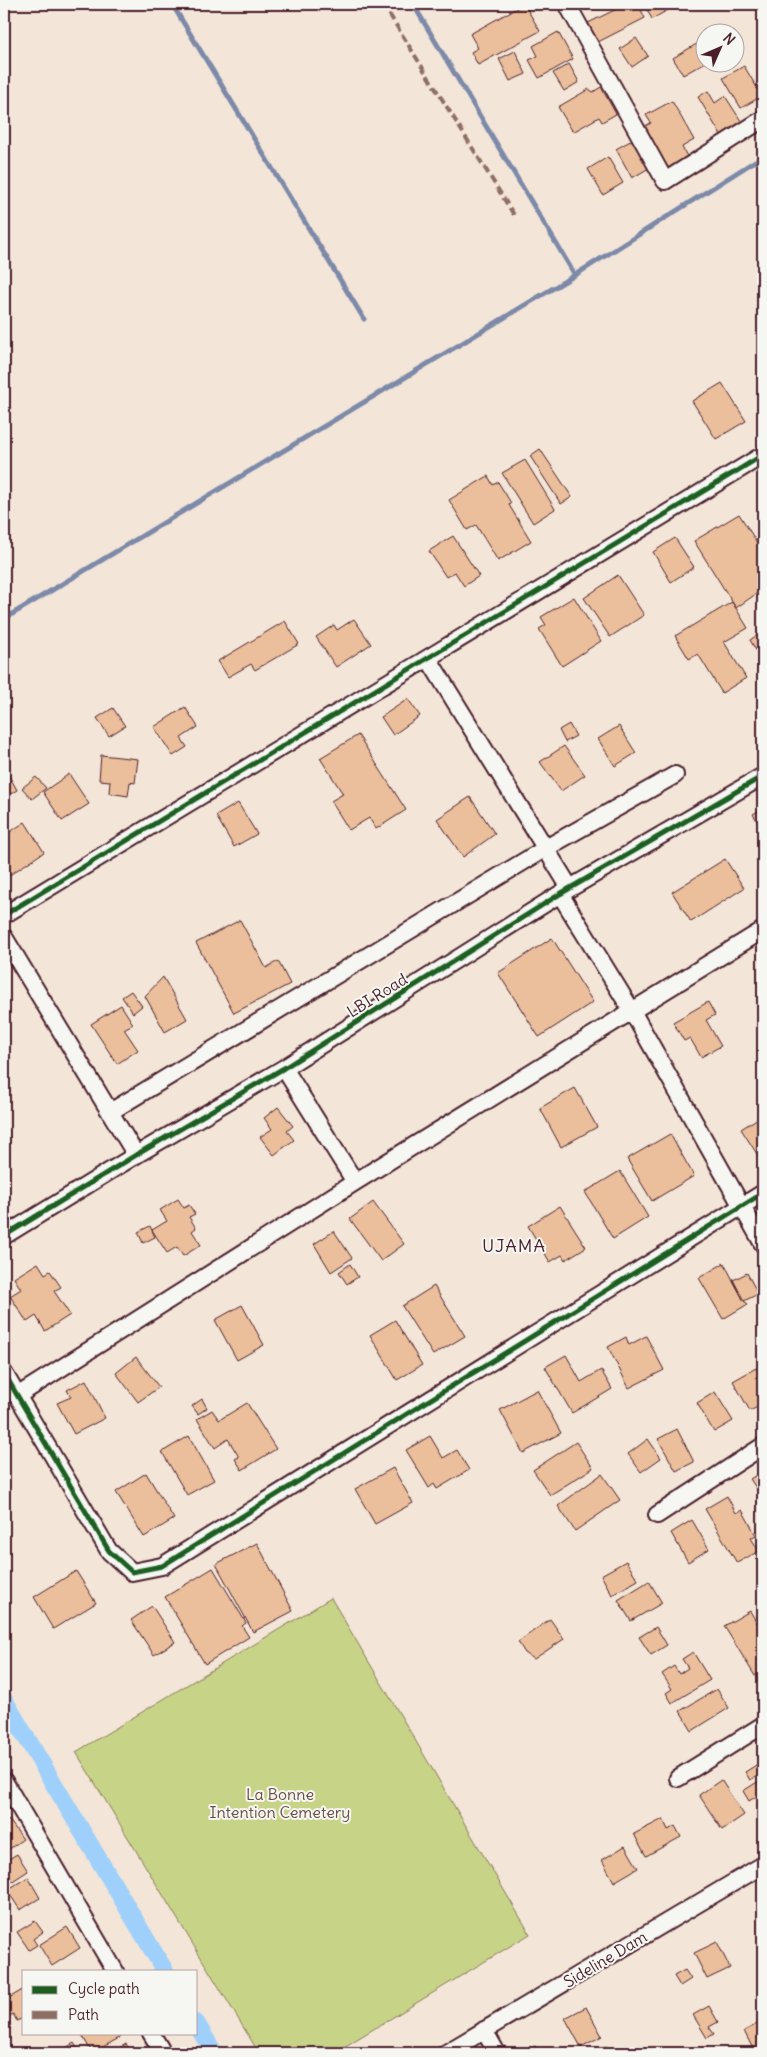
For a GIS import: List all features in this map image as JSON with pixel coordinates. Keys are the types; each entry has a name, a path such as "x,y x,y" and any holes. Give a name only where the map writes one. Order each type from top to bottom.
{"street":[{"path":"567,4 665,181 763,119"},
{"path":"4,914 763,456"},
{"path":"428,658 546,848 565,891 763,1244"},
{"path":"110,1112 546,848 675,775"},
{"name":"LBI Road","path":"4,1236 136,1155 284,1068 565,891 763,776"},
{"path":"17,1396 355,1182 763,930"},
{"path":"4,937 136,1155"},
{"path":"284,1068 355,1182"},
{"path":"4,1373 109,1552 132,1572 162,1566 763,1193"},
{"path":"657,1515 763,1446"},
{"path":"678,1778 763,1725"},
{"path":"4,1782 114,1970"},
{"name":"Sideline Dam","path":"446,2053 763,1864"},
{"path":"484,2030 497,2053"},
{"path":"152,2034 163,2053"}],"green space":[{"name":"La Bonne Intention Cemetery","path":"331,1598 530,1934 334,2053 259,2053 76,1752"}],"building":[{"path":"524,4 540,31 478,65 471,52 478,48 470,34"},
{"path":"627,4 638,4 645,18 598,42 588,23"},
{"path":"644,4 674,4 675,6 652,19"},
{"path":"558,32 573,59 539,78 529,60 538,56 533,46"},
{"path":"636,38 648,56 632,67 620,49"},
{"path":"694,46 694,69 683,75 673,58"},
{"path":"515,51 526,74 510,81 499,59"},
{"path":"569,64 579,82 564,91 553,73"},
{"path":"744,66 762,96 741,108 723,78 734,72 744,72"},
{"path":"601,87 616,114 602,122 599,117 573,132 558,107 589,89 593,92"},
{"path":"708,91 715,103 725,96 743,124 722,137 698,97"},
{"path":"672,101 694,140 682,147 690,162 670,173 643,127 651,123 646,115"},
{"path":"632,140 649,168 632,178 616,149"},
{"path":"608,157 623,183 603,195 588,169"},
{"path":"722,383 746,421 716,439 692,401"},
{"path":"540,449 572,497 561,504 530,456"},
{"path":"525,460 555,509 533,523 502,473"},
{"path":"488,476 493,485 498,482 511,503 509,505 531,541 498,561 476,525 467,530 449,500"},
{"path":"739,514 763,552 763,589 736,608 694,541"},
{"path":"453,536 479,576 464,586 455,572 446,577 429,551"},
{"path":"675,538 694,567 671,582 653,552"},
{"path":"618,575 644,615 610,637 584,598"},
{"path":"574,597 601,641 562,666 539,629 546,625 541,617"},
{"path":"732,602 748,628 724,642 746,678 722,693 698,654 689,659 675,636"},
{"path":"354,619 371,644 336,667 316,637 334,625 337,630"},
{"path":"285,621 299,644 255,670 251,664 228,677 218,661"},
{"path":"763,631 763,662 750,640"},
{"path":"408,699 420,716 393,735 381,717"},
{"path":"185,707 198,727 181,738 187,747 173,756 154,727"},
{"path":"113,708 125,726 109,736 97,718"},
{"path":"569,724 576,736 565,742 559,730"},
{"path":"619,726 636,753 615,766 598,739"},
{"path":"358,735 406,810 376,829 369,818 349,830 331,801 343,794 320,758"},
{"path":"564,746 585,775 561,791 540,762"},
{"path":"101,755 138,759 135,783 130,782 128,796 109,793 110,781 99,780"},
{"path":"8,774 17,790 4,798 4,777"},
{"path":"69,774 89,804 62,821 43,792"},
{"path":"36,777 46,788 32,799 22,788"},
{"path":"470,797 495,834 463,857 437,819"},
{"path":"238,803 257,834 234,847 216,816"},
{"path":"763,808 763,831 753,814"},
{"path":"25,822 44,852 8,876 4,869 4,836"},
{"path":"725,859 744,888 691,922 672,892"},
{"path":"240,920 266,968 278,961 290,984 234,1013 196,943"},
{"path":"552,938 593,1002 539,1037 498,973"},
{"path":"163,977 187,1019 165,1032 145,996"},
{"path":"131,991 142,1006 133,1013 122,997"},
{"path":"708,1002 715,1015 706,1020 721,1046 701,1057 690,1038 684,1041 673,1022"},
{"path":"121,1005 133,1024 124,1029 138,1050 117,1064 91,1024"},
{"path":"575,1088 597,1127 561,1147 540,1108"},
{"path":"278,1107 293,1126 287,1131 294,1140 274,1155 260,1137 272,1129 264,1118"},
{"path":"763,1115 763,1155 759,1157 741,1129"},
{"path":"670,1134 694,1176 652,1201 627,1159"},
{"path":"620,1171 648,1217 613,1239 585,1192"},
{"path":"178,1199 184,1208 189,1205 195,1214 189,1217 196,1228 192,1231 201,1245 183,1256 177,1247 167,1253 152,1230 167,1221 160,1210"},
{"path":"373,1202 404,1244 381,1261 350,1219"},
{"path":"560,1206 586,1247 565,1260 562,1255 550,1262 528,1226"},
{"path":"150,1226 155,1237 143,1243 138,1232"},
{"path":"334,1231 352,1258 331,1272 314,1244"},
{"path":"38,1263 45,1274 50,1271 61,1287 54,1291 70,1315 45,1331 36,1316 27,1322 10,1296 21,1289 14,1278"},
{"path":"724,1263 744,1301 748,1304 723,1319 699,1278"},
{"path":"350,1264 358,1277 347,1284 339,1272"},
{"path":"747,1273 758,1294 744,1301 733,1280"},
{"path":"434,1286 465,1336 433,1355 402,1306"},
{"path":"242,1305 264,1345 237,1360 215,1320"},
{"path":"395,1320 422,1365 397,1380 370,1335"},
{"path":"646,1336 664,1370 629,1388 608,1347 626,1337 629,1345"},
{"path":"566,1355 581,1382 601,1370 612,1389 572,1413 545,1367"},
{"path":"136,1357 159,1387 138,1402 116,1373"},
{"path":"756,1368 763,1381 763,1404 750,1411 733,1381"},
{"path":"86,1380 105,1418 74,1434 57,1403 71,1397 67,1390"},
{"path":"537,1390 561,1433 523,1453 500,1410"},
{"path":"715,1392 733,1421 714,1432 697,1403"},
{"path":"202,1399 207,1408 198,1414 192,1406"},
{"path":"247,1403 276,1449 242,1470 235,1459 239,1457 228,1439 215,1448 197,1419 212,1410 219,1420"},
{"path":"677,1429 694,1462 676,1471 658,1439"},
{"path":"189,1436 214,1480 187,1495 162,1452"},
{"path":"430,1436 443,1458 457,1450 469,1470 437,1489 434,1484 429,1488 406,1450"},
{"path":"648,1439 661,1458 641,1472 628,1454"},
{"path":"576,1442 593,1468 550,1495 533,1470"},
{"path":"393,1468 413,1503 375,1524 355,1489"},
{"path":"763,1471 763,1498 750,1479"},
{"path":"146,1473 174,1519 144,1537 116,1492"},
{"path":"602,1474 620,1500 575,1531 558,1506"},
{"path":"727,1496 736,1513 742,1510 756,1535 751,1538 759,1551 737,1563 705,1509"},
{"path":"692,1520 709,1549 688,1562 671,1533"},
{"path":"257,1543 293,1611 253,1632 216,1564"},
{"path":"626,1561 638,1580 612,1595 601,1575"},
{"path":"213,1568 246,1623 242,1626 249,1637 205,1664 165,1597"},
{"path":"76,1571 96,1603 53,1629 34,1597"},
{"path":"649,1581 662,1603 631,1621 618,1600"},
{"path":"152,1606 175,1642 154,1655 131,1620"},
{"path":"750,1611 763,1633 763,1670 755,1676 724,1626"},
{"path":"550,1619 564,1639 534,1659 525,1653 518,1642"},
{"path":"656,1627 667,1645 651,1655 639,1637"},
{"path":"693,1652 710,1680 672,1703 666,1693 672,1689 662,1674 674,1666 679,1674 688,1668 682,1659"},
{"path":"717,1689 729,1708 692,1731 680,1711"},
{"path":"761,1762 763,1773 750,1780 745,1772"},
{"path":"721,1780 744,1815 722,1830 699,1795"},
{"path":"759,1781 763,1792 749,1801 743,1791"},
{"path":"663,1819 668,1830 675,1826 681,1837 646,1856 634,1834"},
{"path":"9,1820 23,1839 4,1853 4,1824"},
{"path":"625,1846 638,1868 614,1882 602,1860"},
{"path":"17,1854 28,1871 5,1886 4,1862"},
{"path":"28,1877 40,1898 20,1910 7,1890"},
{"path":"35,1921 43,1932 33,1939 37,1945 29,1950 17,1932"},
{"path":"67,1927 80,1948 52,1966 39,1945"},
{"path":"717,1942 730,1968 707,1979 694,1953"},
{"path":"685,1970 691,1979 680,1986 674,1976"},
{"path":"22,1990 22,2018 17,2021 13,2014 8,2017 4,2010 4,2001"},
{"path":"709,2006 718,2022 709,2027 714,2034 707,2038 693,2015"},
{"path":"586,2007 602,2036 581,2047 565,2018"},
{"path":"763,2021 763,2053 755,2053 744,2031"},
{"path":"82,2034 120,2034 121,2037 92,2053"},
{"path":"74,2043 80,2053 57,2053"},
{"path":"126,2044 132,2053 111,2053"},
{"path":"535,2046 540,2053 524,2053"},
{"path":"606,2046 611,2053 593,2053"}],"waterway":[{"path":"172,4 364,319"},
{"path":"413,4 575,275"},
{"path":"4,619 575,275 763,156"},
{"path":"4,1700 164,1970"},
{"path":"198,2026 214,2053"}],"marked path":[{"path":"383,4 514,215"}],"cycle path":[{"path":"4,915 763,455"},
{"path":"4,1236 136,1155 284,1068 560,894 763,776"},
{"path":"4,1373 109,1551 132,1572 162,1566 763,1193"}],"district":[{"name":"UJAMA","path":"514,1246"}]}
